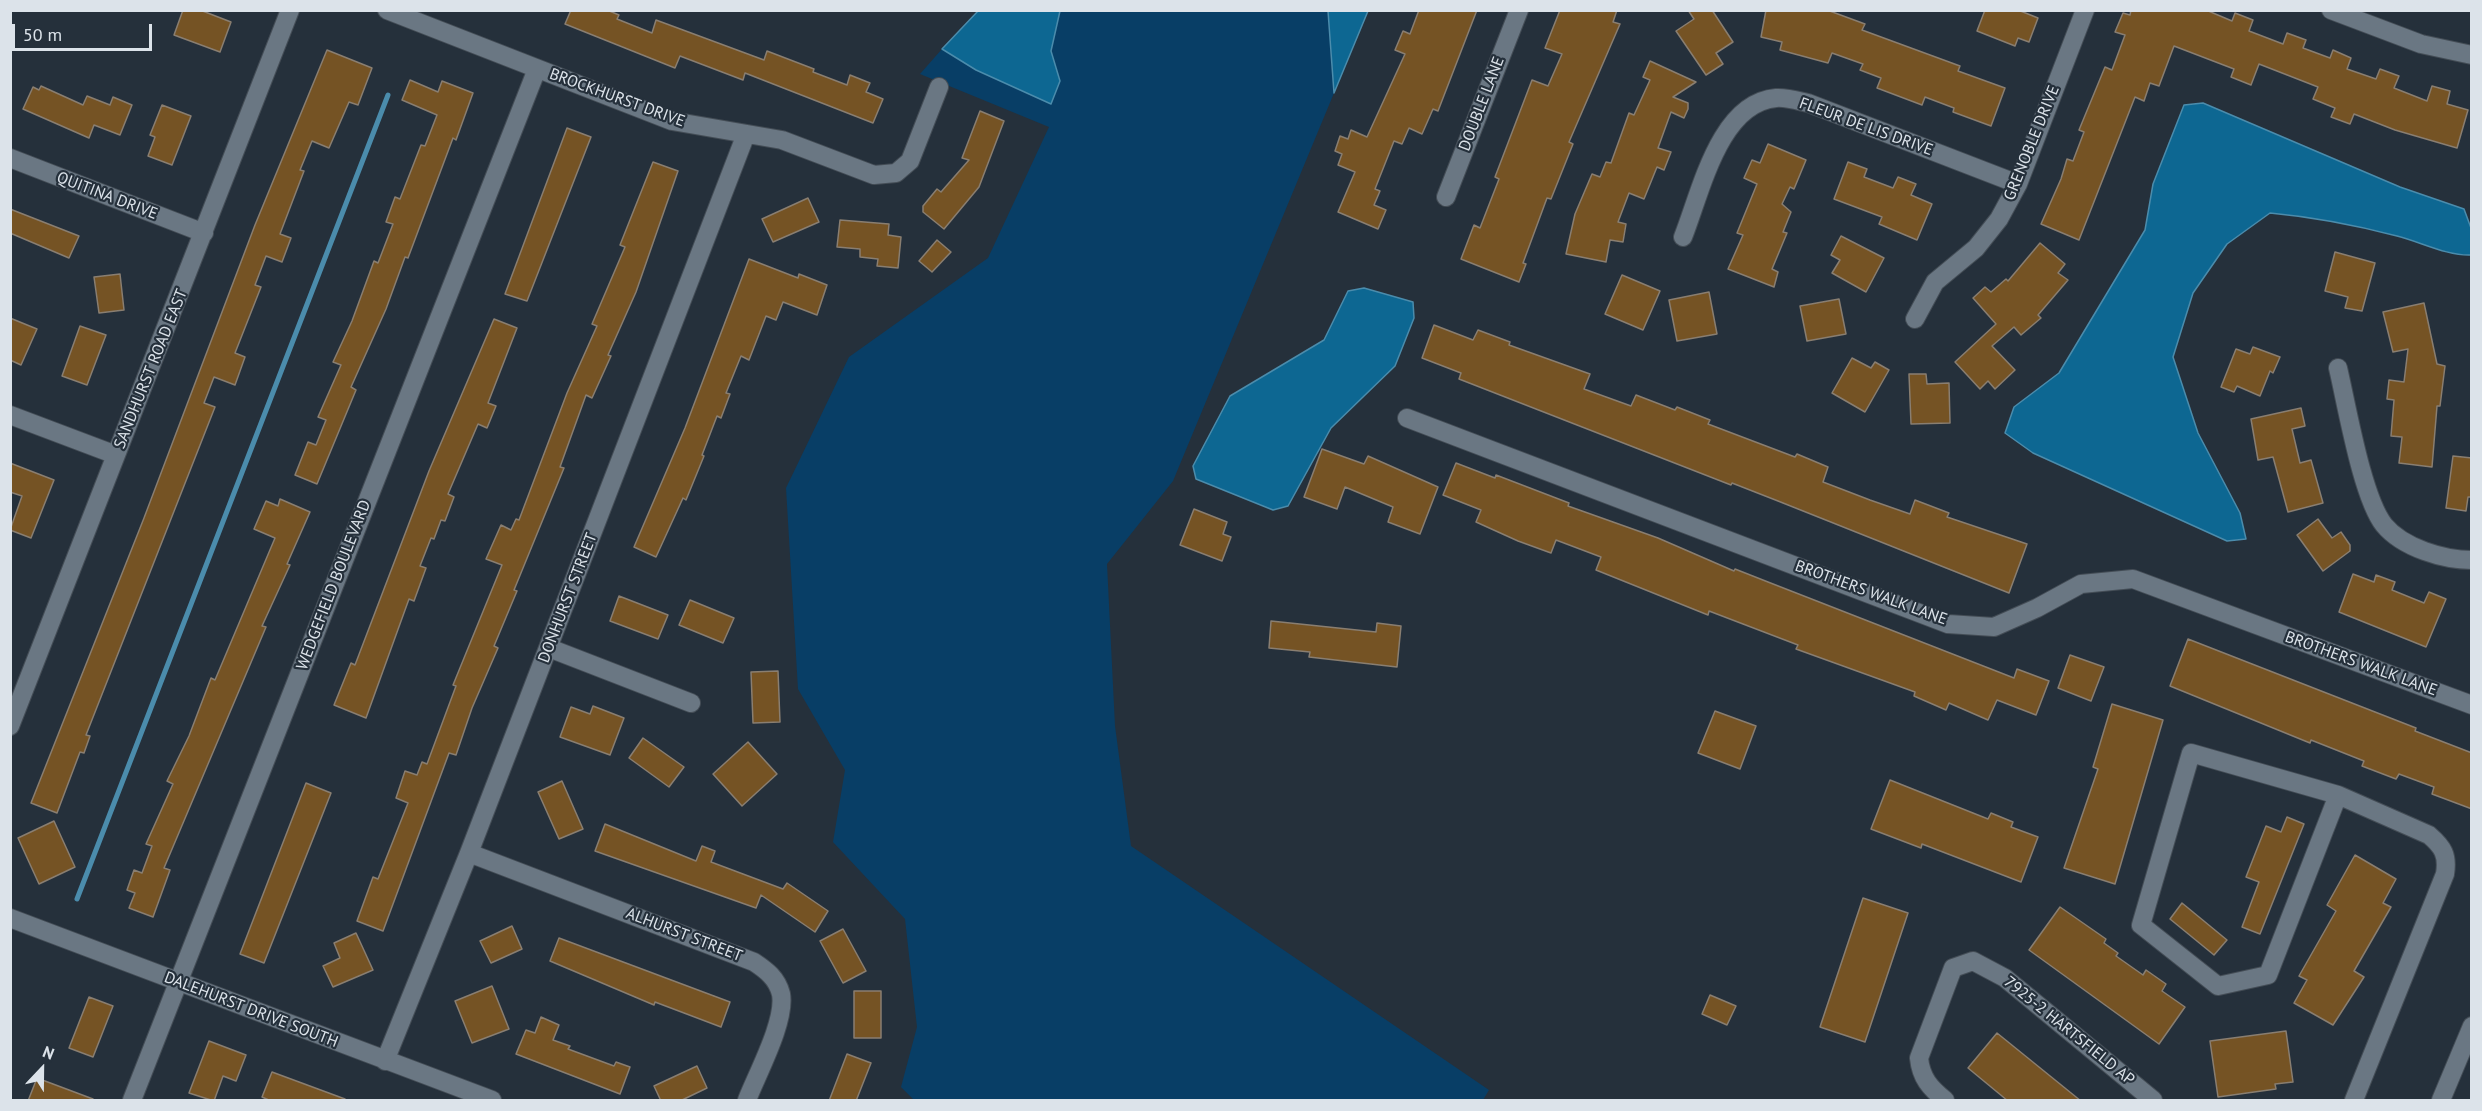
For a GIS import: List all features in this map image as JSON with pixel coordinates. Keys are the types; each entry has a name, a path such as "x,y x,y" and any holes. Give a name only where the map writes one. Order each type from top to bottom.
{"street":[{"name":"SANDHURST ROAD EAST","path":"10,726 18,683 116,455 290,10"},
{"name":"BROCKHURST DRIVE","path":"387,10 672,121 782,140 874,175 896,173 910,161 939,87"},
{"name":"DOUBLE LANE","path":"1446,197 1519,10"},
{"name":"GRENOBLE DRIVE","path":"1915,319 1935,282 1976,248 1999,219 2018,184 2085,10"},
{"path":"2331,10 2421,44 2472,55"},
{"name":"WEDGEFIELD BOULEVARD","path":"132,1101 537,69"},
{"name":"FLEUR DE LIS DRIVE","path":"1683,237 1721,139 1731,123 1750,106 1777,98 1808,103 2018,184"},
{"name":"DONHURST STREET","path":"385,1061 469,854 746,134"},
{"name":"QUITINA DRIVE","path":"10,158 204,233"},
{"path":"2338,368 2371,503 2385,526 2406,542 2443,558 2472,561"},
{"path":"10,415 116,455"},
{"name":"BROTHERS WALK LANE","path":"1407,418 1948,624 1994,627 2037,608 2081,584 2133,579 2472,705"},
{"path":"549,648 691,703"},
{"path":"2338,795 2268,975 2218,986 2141,925 2191,753 2338,795 2429,835 2441,845 2447,859 2445,874 2354,1101"},
{"name":"ALHURST STREET","path":"469,854 754,962 771,974 781,994 779,1018 747,1101"},
{"name":"DALEHURST DRIVE SOUTH","path":"10,918 492,1101"},
{"name":"7925-2 HARTSFIELD AP","path":"1945,1101 1930,1088 1920,1072 1918,1058 1953,968 1973,961 2005,978 2153,1101"},
{"path":"2441,1101 2472,1026"}],"shaded area":[{"path":"978,11 1060,11 1051,51 1060,81 1051,104 976,70 942,49"},
{"path":"1060,11 1328,11 1334,93 1173,481 1107,564 1115,726 1131,846 1489,1090 1483,1100 914,1100 901,1087 917,1027 905,919 833,842 845,770 798,689 786,488 849,357 988,258 1049,127 920,74 942,49 976,70 1060,81 1051,51"},
{"path":"1328,11 1368,11 1334,93"},
{"path":"2203,103 2400,187 2464,209 2471,228 2471,255 2462,255 2365,228 2270,213 2227,244 2193,293 2173,357 2198,433 2240,513 2246,539 2227,541 2033,453 2005,433 2014,407 2059,373 2145,230 2153,184 2184,105"},
{"path":"1364,288 1413,302 1414,318 1395,366 1331,428 1288,506 1273,510 1196,479 1193,466 1230,396 1324,340 1348,291"}],"building":[{"path":"183,10 200,10 231,22 220,52 174,35"},
{"path":"571,10 607,10 619,15 617,19 652,33 656,20 764,60 767,51 814,69 813,72 847,85 850,75 870,83 866,92 883,99 873,123 745,73 743,80 680,56 675,68 565,24"},
{"path":"1419,10 1477,10 1438,111 1433,109 1422,134 1409,128 1402,144 1394,141 1375,189 1380,191 1374,205 1386,210 1378,229 1338,212 1355,172 1338,165 1342,154 1335,151 1340,136 1348,139 1351,130 1367,137 1405,54 1395,50 1403,31 1410,34"},
{"path":"1560,10 1617,10 1613,22 1620,24 1569,142 1573,144 1551,199 1547,198 1523,263 1526,264 1519,282 1461,259 1474,225 1480,228 1499,179 1495,177 1532,80 1548,86 1562,54 1545,48"},
{"path":"1688,10 1712,10 1733,42 1716,53 1723,64 1706,75 1676,31 1694,19"},
{"path":"1766,10 1827,10 1865,24 1862,30 1960,66 1958,71 2005,88 1991,126 1953,112 1954,108 1925,97 1922,105 1877,88 1881,78 1860,70 1863,64 1832,53 1828,63 1780,50 1782,42 1761,37"},
{"path":"1985,10 2018,10 2038,18 2029,42 2018,38 2015,46 1977,31"},
{"path":"2131,10 2206,10 2232,21 2235,13 2253,20 2249,31 2283,44 2287,33 2306,40 2303,48 2330,58 2333,50 2351,58 2347,69 2376,79 2380,69 2399,76 2394,88 2427,101 2432,86 2450,91 2447,104 2468,110 2457,148 2395,130 2354,114 2350,124 2331,117 2335,108 2313,99 2318,87 2259,64 2251,85 2231,77 2234,69 2174,46 2159,86 2150,83 2144,101 2135,97 2079,240 2041,224 2061,179 2067,159 2073,161 2084,132 2079,130 2105,67 2112,70 2125,35 2115,32 2123,13 2130,15"},
{"path":"327,50 372,68 358,105 349,102 329,148 312,141 300,170 304,171 280,234 291,238 282,262 266,256 255,285 261,287 235,353 245,357 235,385 214,377 204,403 215,407 86,735 90,736 84,753 80,752 57,813 31,803 144,518 255,225"},
{"path":"1650,61 1696,82 1673,97 1688,103 1688,109 1684,118 1671,112 1658,148 1671,152 1664,170 1657,167 1644,199 1629,193 1618,222 1626,224 1623,242 1610,240 1606,262 1566,254 1575,214 1592,174 1600,177 1606,162 1611,163 1629,113 1634,115 1650,80 1643,77"},
{"path":"410,80 438,92 442,81 473,93 456,140 453,138 408,258 405,257 386,309 351,387 356,390 317,484 295,475 308,442 316,445 326,420 318,417 341,365 333,362 352,321 374,261 378,263 393,224 386,222 395,197 400,199 421,145 425,146 437,115 402,100"},
{"path":"41,86 83,105 87,96 110,105 113,97 132,105 120,135 94,125 89,138 23,109 33,87 39,90"},
{"path":"162,105 191,116 172,165 148,156 155,137 150,135"},
{"path":"980,111 1004,121 979,187 944,229 923,212 923,206 937,189 941,192 969,160 962,158"},
{"path":"567,128 591,137 527,301 505,294"},
{"path":"1768,144 1806,160 1794,189 1790,187 1782,204 1791,212 1783,232 1787,233 1772,269 1778,272 1774,287 1728,269 1743,235 1737,233 1757,184 1744,178 1752,160 1760,163"},
{"path":"653,162 678,171 636,292 592,398 586,395 560,467 564,468 514,590 517,591 494,646 498,648 472,708 456,755 449,753 383,931 357,921 373,877 378,879 408,803 396,798 405,771 417,775 422,762 427,764 456,686 453,685 502,565 486,559 501,525 511,530 516,519 519,520 567,393 597,326 592,324 625,247 620,245"},
{"path":"1848,162 1867,169 1864,177 1893,188 1898,177 1916,184 1911,195 1932,204 1917,240 1879,224 1882,217 1834,199"},
{"path":"808,198 819,222 773,242 762,219"},
{"path":"10,209 79,236 69,258 10,233"},
{"path":"840,220 889,224 888,235 901,237 898,268 877,266 878,259 860,257 860,249 837,247"},
{"path":"1841,236 1884,258 1866,292 1832,273 1840,260 1831,255"},
{"path":"937,240 951,252 932,272 919,261"},
{"path":"2040,243 2065,264 2058,273 2068,280 2038,315 2041,318 2021,335 2014,327 1992,346 2015,370 1995,389 1988,381 1980,389 1955,362 1996,324 1973,298 1985,287 1991,292 2006,279 2008,281"},
{"path":"2335,252 2375,263 2362,311 2345,308 2348,297 2325,291"},
{"path":"749,259 798,278 799,274 827,285 817,315 783,302 776,320 766,316 749,360 741,356 726,393 730,394 721,418 717,416 686,500 683,498 656,557 634,547 685,428"},
{"path":"120,274 124,310 99,313 94,277"},
{"path":"1622,275 1660,291 1643,330 1605,314"},
{"path":"1709,292 1717,334 1677,341 1669,300"},
{"path":"1839,299 1846,334 1807,341 1800,306"},
{"path":"2424,303 2437,364 2445,366 2440,406 2437,406 2432,467 2399,463 2402,437 2391,436 2394,400 2387,399 2389,380 2404,382 2408,349 2393,352 2383,312"},
{"path":"10,318 37,329 21,365 10,360"},
{"path":"494,319 517,328 488,403 496,406 487,428 478,424 448,494 454,497 445,521 441,520 434,539 431,538 420,566 426,568 414,601 409,599 366,718 334,705 351,663 355,665 429,471"},
{"path":"1434,325 1473,340 1478,330 1510,342 1509,345 1590,374 1584,389 1631,406 1636,395 1675,410 1677,407 1710,420 1708,424 1795,457 1797,454 1828,467 1823,482 1870,500 1910,514 1915,500 1949,513 1947,517 2027,544 2009,593 1732,483 1731,485 1459,379 1461,373 1422,358"},
{"path":"80,326 106,335 87,385 62,376"},
{"path":"2253,347 2280,357 2273,373 2270,371 2260,396 2237,386 2234,392 2221,387 2236,349 2250,354"},
{"path":"1852,358 1871,368 1875,362 1889,370 1865,412 1832,393"},
{"path":"1909,374 1926,374 1927,384 1949,383 1950,423 1911,424"},
{"path":"2301,408 2305,426 2292,429 2300,463 2311,460 2323,503 2288,512 2273,457 2258,460 2251,419"},
{"path":"1322,449 1364,464 1368,456 1438,487 1420,534 1388,522 1393,507 1345,487 1337,509 1304,497"},
{"path":"2453,456 2472,458 2472,497 2468,497 2466,511 2446,508"},
{"path":"10,463 54,480 31,538 10,530 22,496 10,492"},
{"path":"1456,463 1495,478 1496,475 1569,503 1568,506 1658,538 1734,571 1735,569 2014,678 2017,669 2049,681 2036,715 1997,700 1988,720 1949,703 1946,710 1914,696 1915,692 1796,649 1798,645 1709,611 1708,615 1596,570 1601,557 1556,540 1551,553 1518,541 1476,522 1481,510 1443,495"},
{"path":"280,499 310,512 287,564 290,565 262,626 266,627 164,868 170,870 153,917 129,908 135,893 127,890 134,870 142,873 152,846 146,844 173,784 167,781 189,736 211,678 215,680 275,538 254,529 266,501 278,506"},
{"path":"1194,509 1227,522 1223,534 1231,537 1222,561 1180,545"},
{"path":"2318,519 2332,538 2341,532 2350,545 2350,551 2323,571 2297,535"},
{"path":"2353,574 2374,582 2376,575 2395,582 2392,590 2424,603 2429,592 2446,599 2426,647 2339,612"},
{"path":"619,596 668,615 658,639 610,621"},
{"path":"690,600 734,618 723,643 679,625"},
{"path":"1271,621 1376,632 1377,623 1401,626 1397,667 1309,657 1310,652 1269,648"},
{"path":"2188,639 2416,728 2415,731 2472,753 2472,809 2432,794 2434,787 2399,774 2396,779 2362,766 2364,761 2311,740 2310,743 2170,686"},
{"path":"2070,655 2104,667 2091,701 2058,688"},
{"path":"778,671 780,722 753,723 751,672"},
{"path":"2112,704 2163,720 2115,884 2064,868 2098,769 2093,767"},
{"path":"593,706 624,718 610,755 560,737 571,707 590,714"},
{"path":"1715,711 1756,726 1740,769 1698,753"},
{"path":"643,738 684,767 669,787 629,758"},
{"path":"748,742 777,774 742,806 713,774"},
{"path":"1890,780 1988,819 1991,813 2013,822 2011,827 2038,837 2021,882 1922,844 1921,848 1871,829"},
{"path":"562,781 583,829 559,839 538,792"},
{"path":"306,783 331,793 264,963 240,954"},
{"path":"2287,817 2304,824 2260,934 2242,927 2259,882 2246,877 2266,826 2281,832"},
{"path":"54,821 75,867 39,884 18,838"},
{"path":"605,824 696,861 702,846 715,851 711,862 783,889 787,883 828,911 815,932 761,895 756,908 595,851"},
{"path":"2355,855 2396,879 2383,903 2391,907 2354,971 2364,977 2333,1025 2294,1003 2307,980 2299,976 2336,911 2327,905"},
{"path":"1863,898 1908,913 1865,1042 1820,1027"},
{"path":"2182,903 2227,940 2214,955 2170,919"},
{"path":"2060,907 2106,939 2104,943 2118,953 2116,956 2143,975 2146,970 2166,984 2162,991 2185,1007 2159,1044 2029,950"},
{"path":"512,926 522,949 491,963 480,941"},
{"path":"843,929 866,971 843,983 820,941"},
{"path":"356,933 373,970 333,987 323,966 340,958 334,943"},
{"path":"559,938 730,1002 721,1027 655,1002 654,1005 550,961"},
{"path":"492,986 509,1029 472,1043 455,1001"},
{"path":"854,991 881,991 881,1038 854,1038"},
{"path":"1710,995 1736,1006 1727,1025 1702,1014"},
{"path":"89,997 113,1006 93,1057 69,1048"},
{"path":"541,1017 559,1025 553,1040 570,1046 568,1049 614,1066 616,1062 630,1067 620,1094 516,1054 526,1030 535,1033"},
{"path":"2286,1031 2293,1082 2275,1084 2276,1089 2218,1097 2210,1041"},
{"path":"1997,1033 2081,1101 2008,1101 1968,1068"},
{"path":"209,1041 246,1055 236,1081 223,1076 214,1101 189,1093"},
{"path":"847,1054 871,1063 856,1101 829,1101"},
{"path":"697,1066 707,1088 680,1101 661,1101 654,1086"},
{"path":"272,1072 345,1099 345,1101 271,1101 262,1097"},
{"path":"37,1078 93,1099 93,1101 28,1101"}],"waterway":[{"path":"77,899 388,95"}]}
